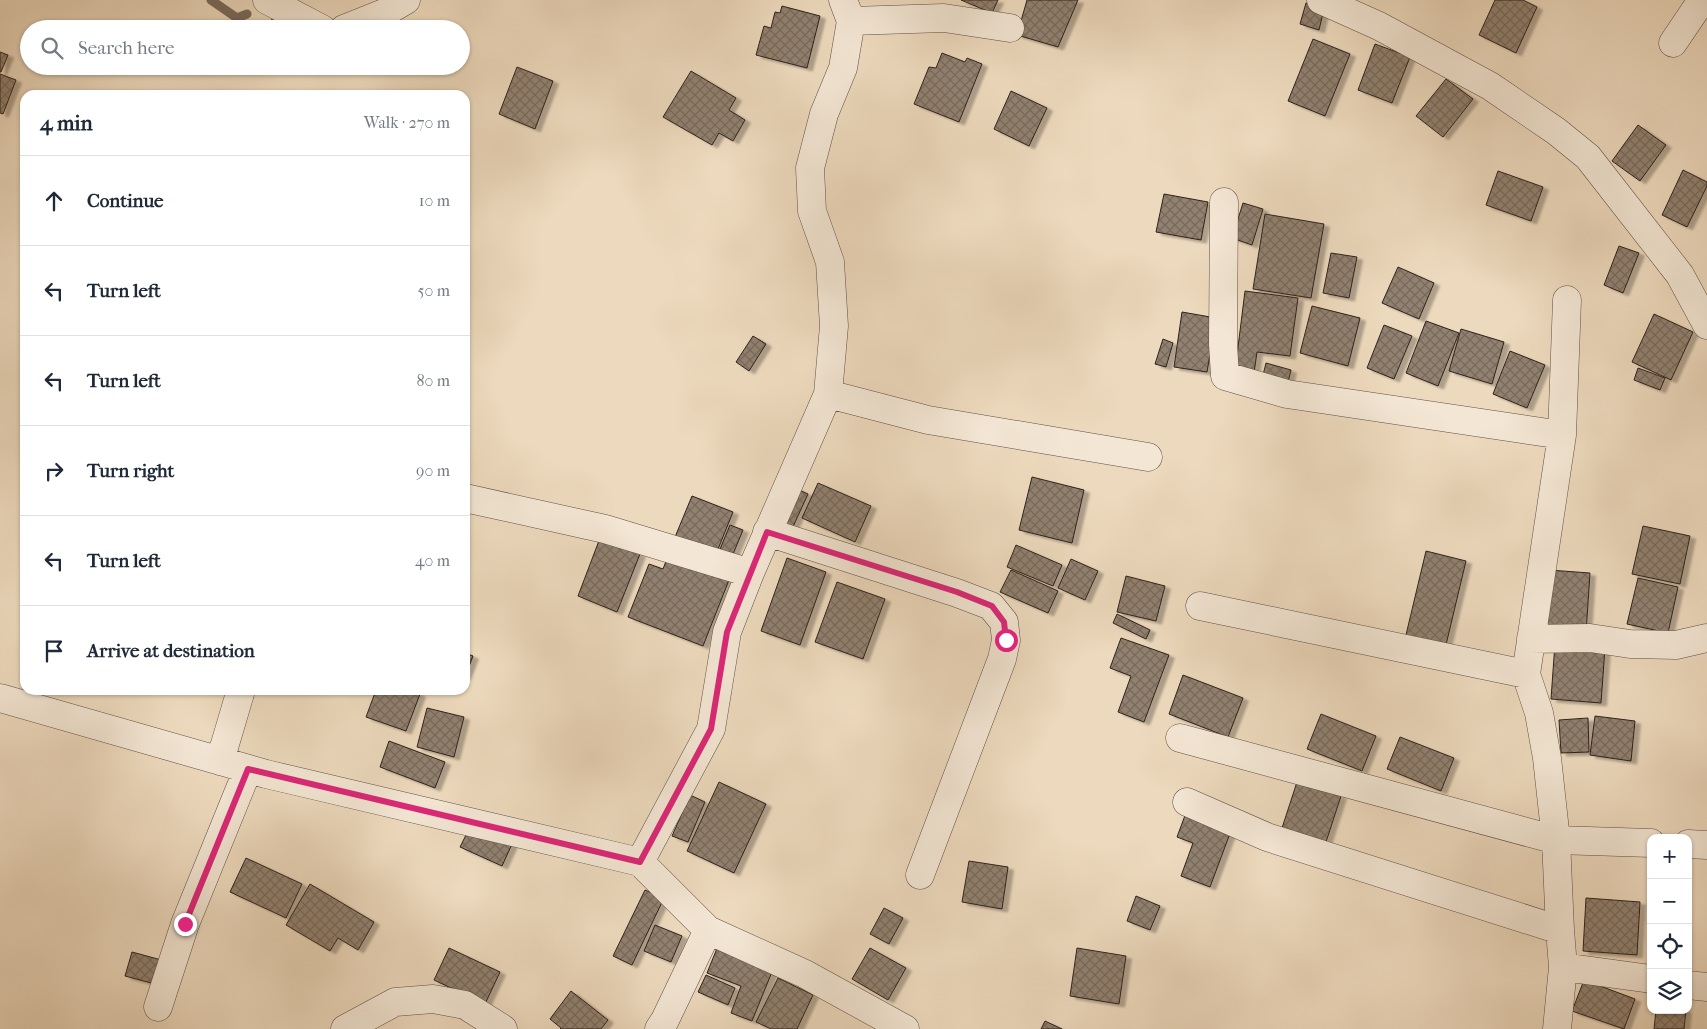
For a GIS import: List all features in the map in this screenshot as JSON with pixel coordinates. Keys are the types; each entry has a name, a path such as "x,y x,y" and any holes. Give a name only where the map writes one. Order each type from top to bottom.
{"street":[{"path":"267,0 305,20"},
{"path":"366,20 384,13 406,0"},
{"path":"1321,0 1379,26 1490,86 1556,131 1588,157 1680,275 1707,326"},
{"path":"1673,43 1702,0"},
{"path":"640,862 711,729 727,632 767,532 828,394 834,326 830,262 812,211 810,168 824,114 843,68 847,10 944,18 1010,28"},
{"path":"1224,202 1223,344 1225,376 1287,394 1562,435"},
{"path":"1558,1029 1563,967 1556,840 1547,758 1539,713 1526,674 1562,435 1567,300"},
{"path":"828,394 928,420 1148,457"},
{"path":"470,499 606,530 750,573"},
{"path":"767,532 957,592 992,606 1004,622 1006,640 1002,659 920,875"},
{"path":"1200,606 1526,674"},
{"path":"1532,639 1590,638 1630,644 1676,645 1707,638"},
{"path":"220,760 240,695"},
{"path":"0,698 248,769 640,862 708,930 805,974 905,1029"},
{"path":"1180,738 1556,840 1647,843"},
{"path":"158,1007 185,924 248,769"},
{"path":"1187,802 1267,837 1560,930"},
{"path":"1692,844 1707,844"},
{"path":"658,1029 665,1020 708,930"},
{"path":"1563,967 1647,978"},
{"path":"1692,985 1707,987"},
{"path":"345,1029 395,1002 433,999 465,1005 503,1029"}],"building":[{"path":"961,0 998,0 992,13"},
{"path":"1027,0 1078,0 1058,47 1017,35"},
{"path":"1495,0 1523,0 1537,7 1516,53 1479,35"},
{"path":"1306,3 1324,9 1319,30 1300,24"},
{"path":"782,6 820,16 807,68 756,55 764,26 771,28 775,12 780,13"},
{"path":"276,9 292,16 290,20 272,20"},
{"path":"1313,39 1350,54 1325,116 1288,101"},
{"path":"1375,44 1410,57 1392,103 1358,90"},
{"path":"0,52 8,55 1,72 0,72"},
{"path":"942,53 965,62 967,58 982,64 959,122 914,104 929,67 936,68"},
{"path":"517,67 553,81 535,129 499,114"},
{"path":"691,71 736,98 729,110 745,120 733,141 719,133 712,145 663,117"},
{"path":"0,74 16,80 3,114 0,113"},
{"path":"1446,79 1473,99 1443,137 1416,116"},
{"path":"1011,91 1047,108 1029,146 994,129"},
{"path":"1638,125 1666,145 1640,181 1612,161"},
{"path":"1683,170 1707,182 1707,186 1687,227 1662,215"},
{"path":"1498,171 1543,187 1531,221 1486,205"},
{"path":"1164,194 1208,202 1201,240 1156,232"},
{"path":"1243,203 1263,209 1252,245 1232,238"},
{"path":"1265,214 1324,224 1311,298 1253,289"},
{"path":"1619,246 1639,253 1623,293 1604,285"},
{"path":"1331,253 1357,257 1349,298 1323,293"},
{"path":"1398,267 1434,283 1419,319 1382,303"},
{"path":"1245,291 1298,298 1290,356 1257,352 1254,373 1235,371"},
{"path":"1312,306 1360,318 1348,366 1300,353"},
{"path":"1182,312 1216,318 1207,372 1174,367"},
{"path":"1654,314 1693,332 1671,380 1632,362"},
{"path":"1426,321 1459,333 1438,386 1406,373"},
{"path":"1384,325 1412,336 1394,379 1367,368"},
{"path":"1461,329 1504,342 1492,384 1449,371"},
{"path":"753,336 766,344 749,371 736,362"},
{"path":"1163,339 1173,343 1166,367 1155,364"},
{"path":"1510,351 1545,365 1527,408 1493,394"},
{"path":"1266,363 1291,370 1287,386 1262,379"},
{"path":"1638,368 1665,378 1660,390 1634,380"},
{"path":"1032,477 1084,490 1072,543 1019,530"},
{"path":"818,483 871,506 855,542 802,518"},
{"path":"795,488 808,494 791,531 778,524"},
{"path":"692,496 733,512 716,554 675,537"},
{"path":"730,525 743,530 731,559 718,554"},
{"path":"1643,526 1690,536 1680,584 1632,574"},
{"path":"600,538 640,554 617,612 578,596"},
{"path":"1016,545 1062,565 1053,586 1007,567"},
{"path":"1426,551 1466,561 1445,649 1405,639"},
{"path":"668,556 729,580 703,646 628,617 649,564 663,569"},
{"path":"787,558 826,572 800,645 761,631"},
{"path":"1071,559 1098,571 1085,600 1058,588"},
{"path":"1011,570 1058,591 1048,613 1000,592"},
{"path":"1549,570 1590,573 1586,633 1546,630"},
{"path":"1126,576 1165,586 1156,621 1117,612"},
{"path":"1638,578 1678,587 1668,633 1627,624"},
{"path":"837,582 885,599 863,659 815,642"},
{"path":"1117,614 1150,630 1146,639 1113,623"},
{"path":"1121,638 1169,655 1144,722 1118,712 1131,676 1110,668"},
{"path":"1555,643 1605,648 1601,703 1551,699"},
{"path":"1183,675 1243,698 1228,737 1169,714"},
{"path":"374,695 420,695 406,731 366,717"},
{"path":"427,708 464,717 454,757 417,747"},
{"path":"1321,714 1376,736 1362,771 1307,749"},
{"path":"1595,716 1635,721 1631,761 1590,755"},
{"path":"1588,718 1589,752 1561,753 1559,720"},
{"path":"1400,737 1454,758 1441,791 1387,769"},
{"path":"389,741 445,762 435,788 380,767"},
{"path":"719,782 766,804 734,873 687,851"},
{"path":"1297,782 1341,796 1326,842 1282,828"},
{"path":"690,795 705,802 688,842 672,836"},
{"path":"1187,810 1232,828 1210,887 1181,876 1193,843 1177,837"},
{"path":"471,825 512,844 502,866 460,847"},
{"path":"246,858 302,884 286,918 230,892"},
{"path":"969,861 1008,867 1002,909 962,902"},
{"path":"310,884 374,922 358,950 338,938 330,951 286,925"},
{"path":"645,890 664,898 632,965 613,956"},
{"path":"1136,896 1160,906 1150,930 1127,921"},
{"path":"1586,898 1640,902 1637,955 1583,951"},
{"path":"884,908 903,918 889,944 870,934"},
{"path":"655,925 682,936 671,962 644,951"},
{"path":"720,941 776,962 752,1021 731,1013 741,986 707,973"},
{"path":"449,948 500,972 485,1004 434,980"},
{"path":"870,948 906,968 888,1000 852,979"},
{"path":"1077,948 1126,956 1119,1004 1070,996"},
{"path":"132,952 165,961 159,985 125,976"},
{"path":"706,975 735,988 728,1005 698,992"},
{"path":"778,978 813,995 797,1029 771,1029 756,1022"},
{"path":"1584,980 1635,999 1624,1029 1572,1011"},
{"path":"571,991 608,1020 601,1029 560,1029 550,1019"},
{"path":"1656,1014 1686,1014 1684,1029 1654,1029"},
{"path":"1045,1021 1062,1029 1041,1029"}],"waterway":[{"path":"211,0 237,18 247,14"}],"route":[{"path":"185,924 248,769 640,862 711,729 727,632 767,532 957,592 992,606 1004,622 1006,640"}]}
